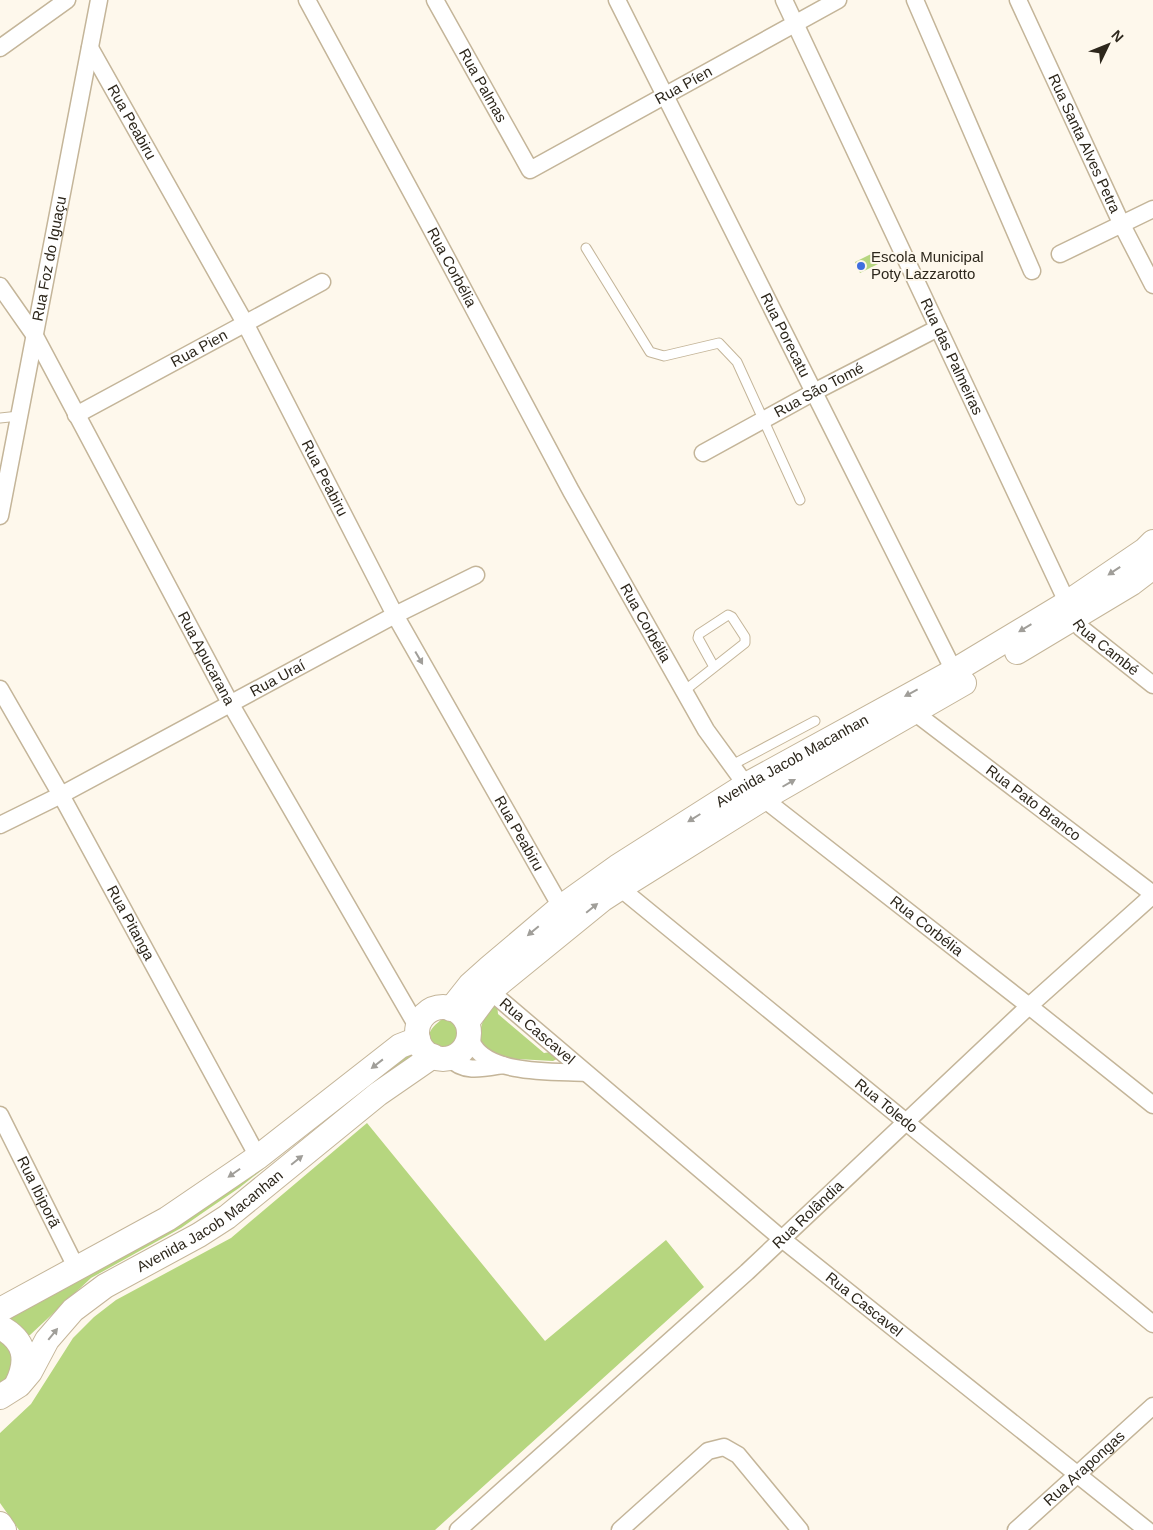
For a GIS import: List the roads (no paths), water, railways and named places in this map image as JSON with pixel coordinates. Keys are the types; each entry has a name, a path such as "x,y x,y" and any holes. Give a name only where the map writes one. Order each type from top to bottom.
{"main road":[{"name":"Avenida Jacob Macanhan","path":"462,1022 470,985 561,907 617,867 755,791 914,712 1071,611 1153,542"},
{"name":"Avenida Jacob Macanhan","path":"462,1022 490,991 603,899 755,791 908,695 1071,611 1132,583 1153,567"},
{"path":"437,1008 462,1022 464,1048 458,1054 430,1045 421,1019 428,1012 437,1008"},
{"name":"Avenida Jacob Macanhan","path":"0,1310 167,1219 258,1157 400,1046 430,1045"},
{"name":"Avenida Jacob Macanhan","path":"8,1392 30,1372 47,1340 73,1310 105,1286 227,1217 378,1094 430,1045"},
{"path":"0,1327 11,1333 20,1344 24,1358 22,1373 8,1392"},
{"path":"0,1524 4,1530"}],"street":[{"path":"0,48 67,0"},
{"name":"Rua Foz do Iguaçu","path":"0,516 99,0"},
{"name":"Rua Corbélia","path":"307,0 424,214 571,491 706,730 732,765 755,791 1153,1105"},
{"name":"Rua Palmas","path":"435,0 530,170"},
{"name":"Rua Porecatu","path":"617,0 954,671"},
{"name":"Rua das Palmeiras","path":"784,0 1071,611"},
{"name":"Rua Píen","path":"530,170 838,0"},
{"path":"915,0 1032,270"},
{"name":"Rua Santa Alves Petra","path":"1018,0 1122,225 1153,285"},
{"name":"Rua Peabiru","path":"90,48 245,323 395,615 561,907"},
{"path":"1060,254 1153,209"},
{"name":"Rua Pien","path":"76,415 322,282"},
{"name":"Rua Apucarana","path":"0,286 35,336 230,703 430,1045"},
{"name":"Rua São Tomé","path":"703,453 814,392 938,328"},
{"name":"Rua Uraí","path":"0,825 61,795 395,615 476,574"},
{"name":"Rua Cambé","path":"1071,611 1081,628 1153,685"},
{"name":"Rua Pitanga","path":"0,689 61,795 258,1157"},
{"name":"Rua Pato Branco","path":"914,712 1153,895"},
{"name":"Rua Toledo","path":"620,888 1153,1324"},
{"name":"Rua Rolândia","path":"458,1530 782,1239 1029,1006 1153,895"},
{"name":"Rua Cascavel","path":"490,991 782,1239 1147,1530"},
{"name":"Rua Cascavel","path":"462,1022 474,1047 482,1054 503,1065 522,1070 586,1073"},
{"name":"Rua Cascavel","path":"430,1045 461,1068 485,1068 503,1065"},
{"name":"Rua Ibiporã","path":"0,1115 77,1269"},
{"name":"Rua Arapongas","path":"1016,1530 1153,1406"},
{"path":"620,1530 708,1452 724,1447 738,1455 800,1530"}],"lane":[{"path":"586,248 650,352 664,356 719,343 737,362 800,500"},
{"path":"0,418 19,416"},
{"path":"684,691 745,643 745,638 732,617 728,615 699,634 698,638 714,667"},
{"path":"732,765 815,720"}],"place":[{"name":"Escola Municipal Poty Lazzarotto","path":"861,266"}]}
